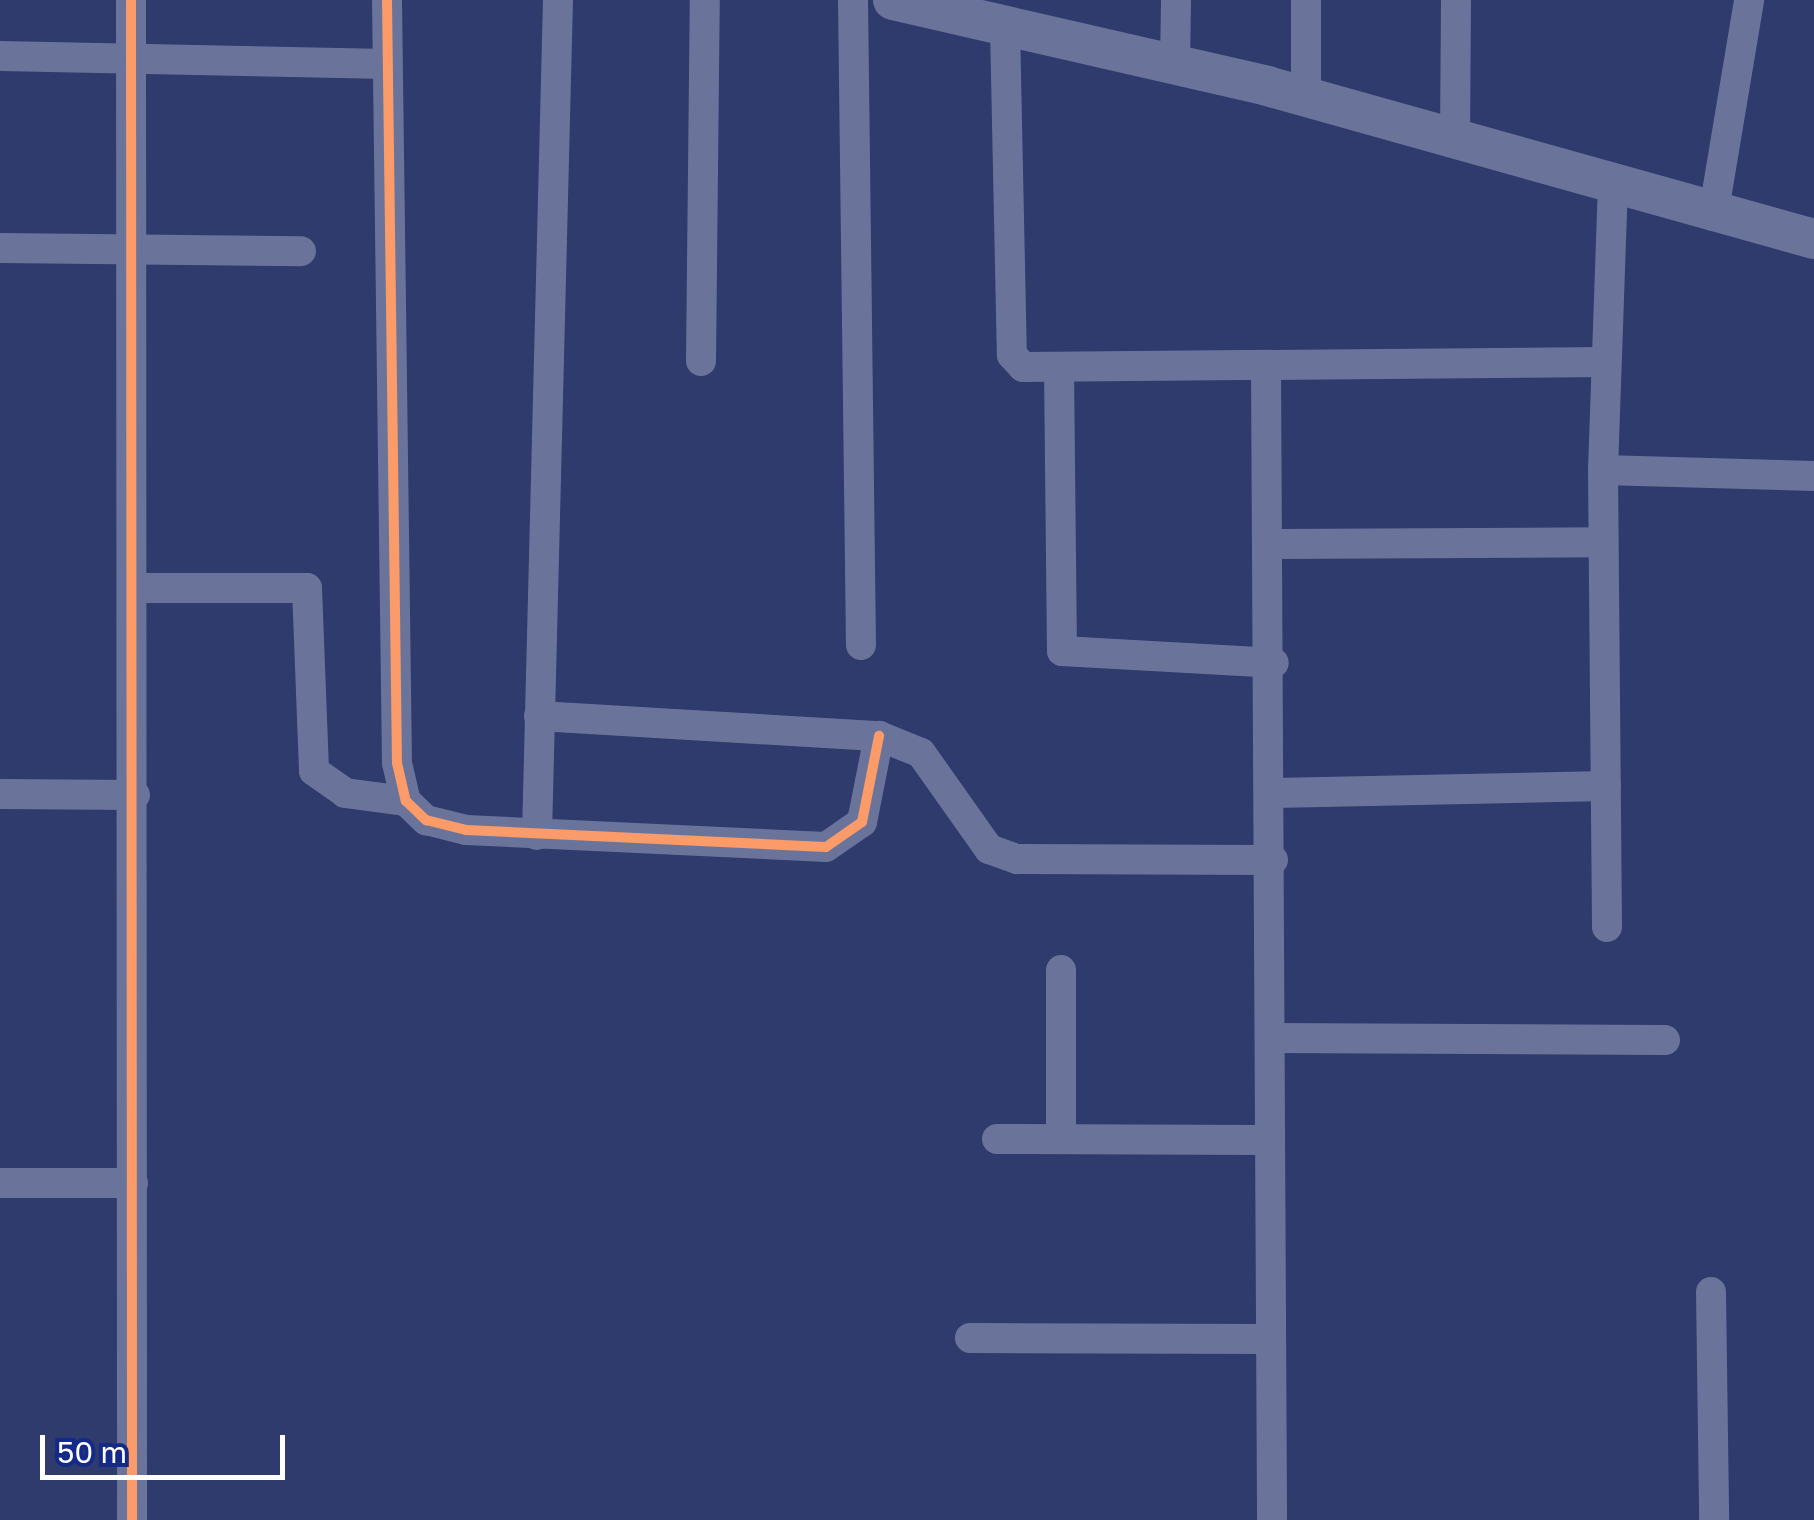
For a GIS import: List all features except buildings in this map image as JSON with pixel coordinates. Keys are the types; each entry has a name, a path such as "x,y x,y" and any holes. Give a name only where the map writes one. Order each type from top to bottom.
{"street":[{"path":"130,0 134,588 132,1520"},
{"path":"387,0 397,763 406,801 426,820 466,830 826,847 862,822 878,736"},
{"path":"536,835 558,0"},
{"path":"701,361 705,0"},
{"path":"853,0 862,646"},
{"path":"894,0 986,15 1306,98 1713,216 1814,239"},
{"path":"1175,65 1176,0"},
{"path":"1306,0 1306,98"},
{"path":"1456,0 1456,142"},
{"path":"1713,216 1750,0"},
{"path":"986,15 1012,354 1023,367 1606,362"},
{"path":"0,56 388,64"},
{"path":"1607,927 1603,470 1613,188"},
{"path":"0,248 301,251"},
{"path":"1266,365 1274,663 1268,1140 1272,1520"},
{"path":"1059,367 1062,652 1274,663"},
{"path":"1603,470 1814,476"},
{"path":"1273,544 1603,542"},
{"path":"134,588 308,588 314,771 344,792 406,801"},
{"path":"540,716 878,736 922,753 989,849 1017,859 1274,860"},
{"path":"1274,793 1606,786"},
{"path":"0,794 134,795"},
{"path":"1060,970 1060,1139"},
{"path":"1270,1038 1665,1040"},
{"path":"997,1139 1268,1140"},
{"path":"0,1183 133,1183"},
{"path":"1711,1292 1714,1520"},
{"path":"970,1338 1269,1339"}],"cycle path":[{"path":"131,0 132,1520"},
{"path":"387,0 397,763 406,801 426,820 466,830 826,847 862,822 879,736"}]}
